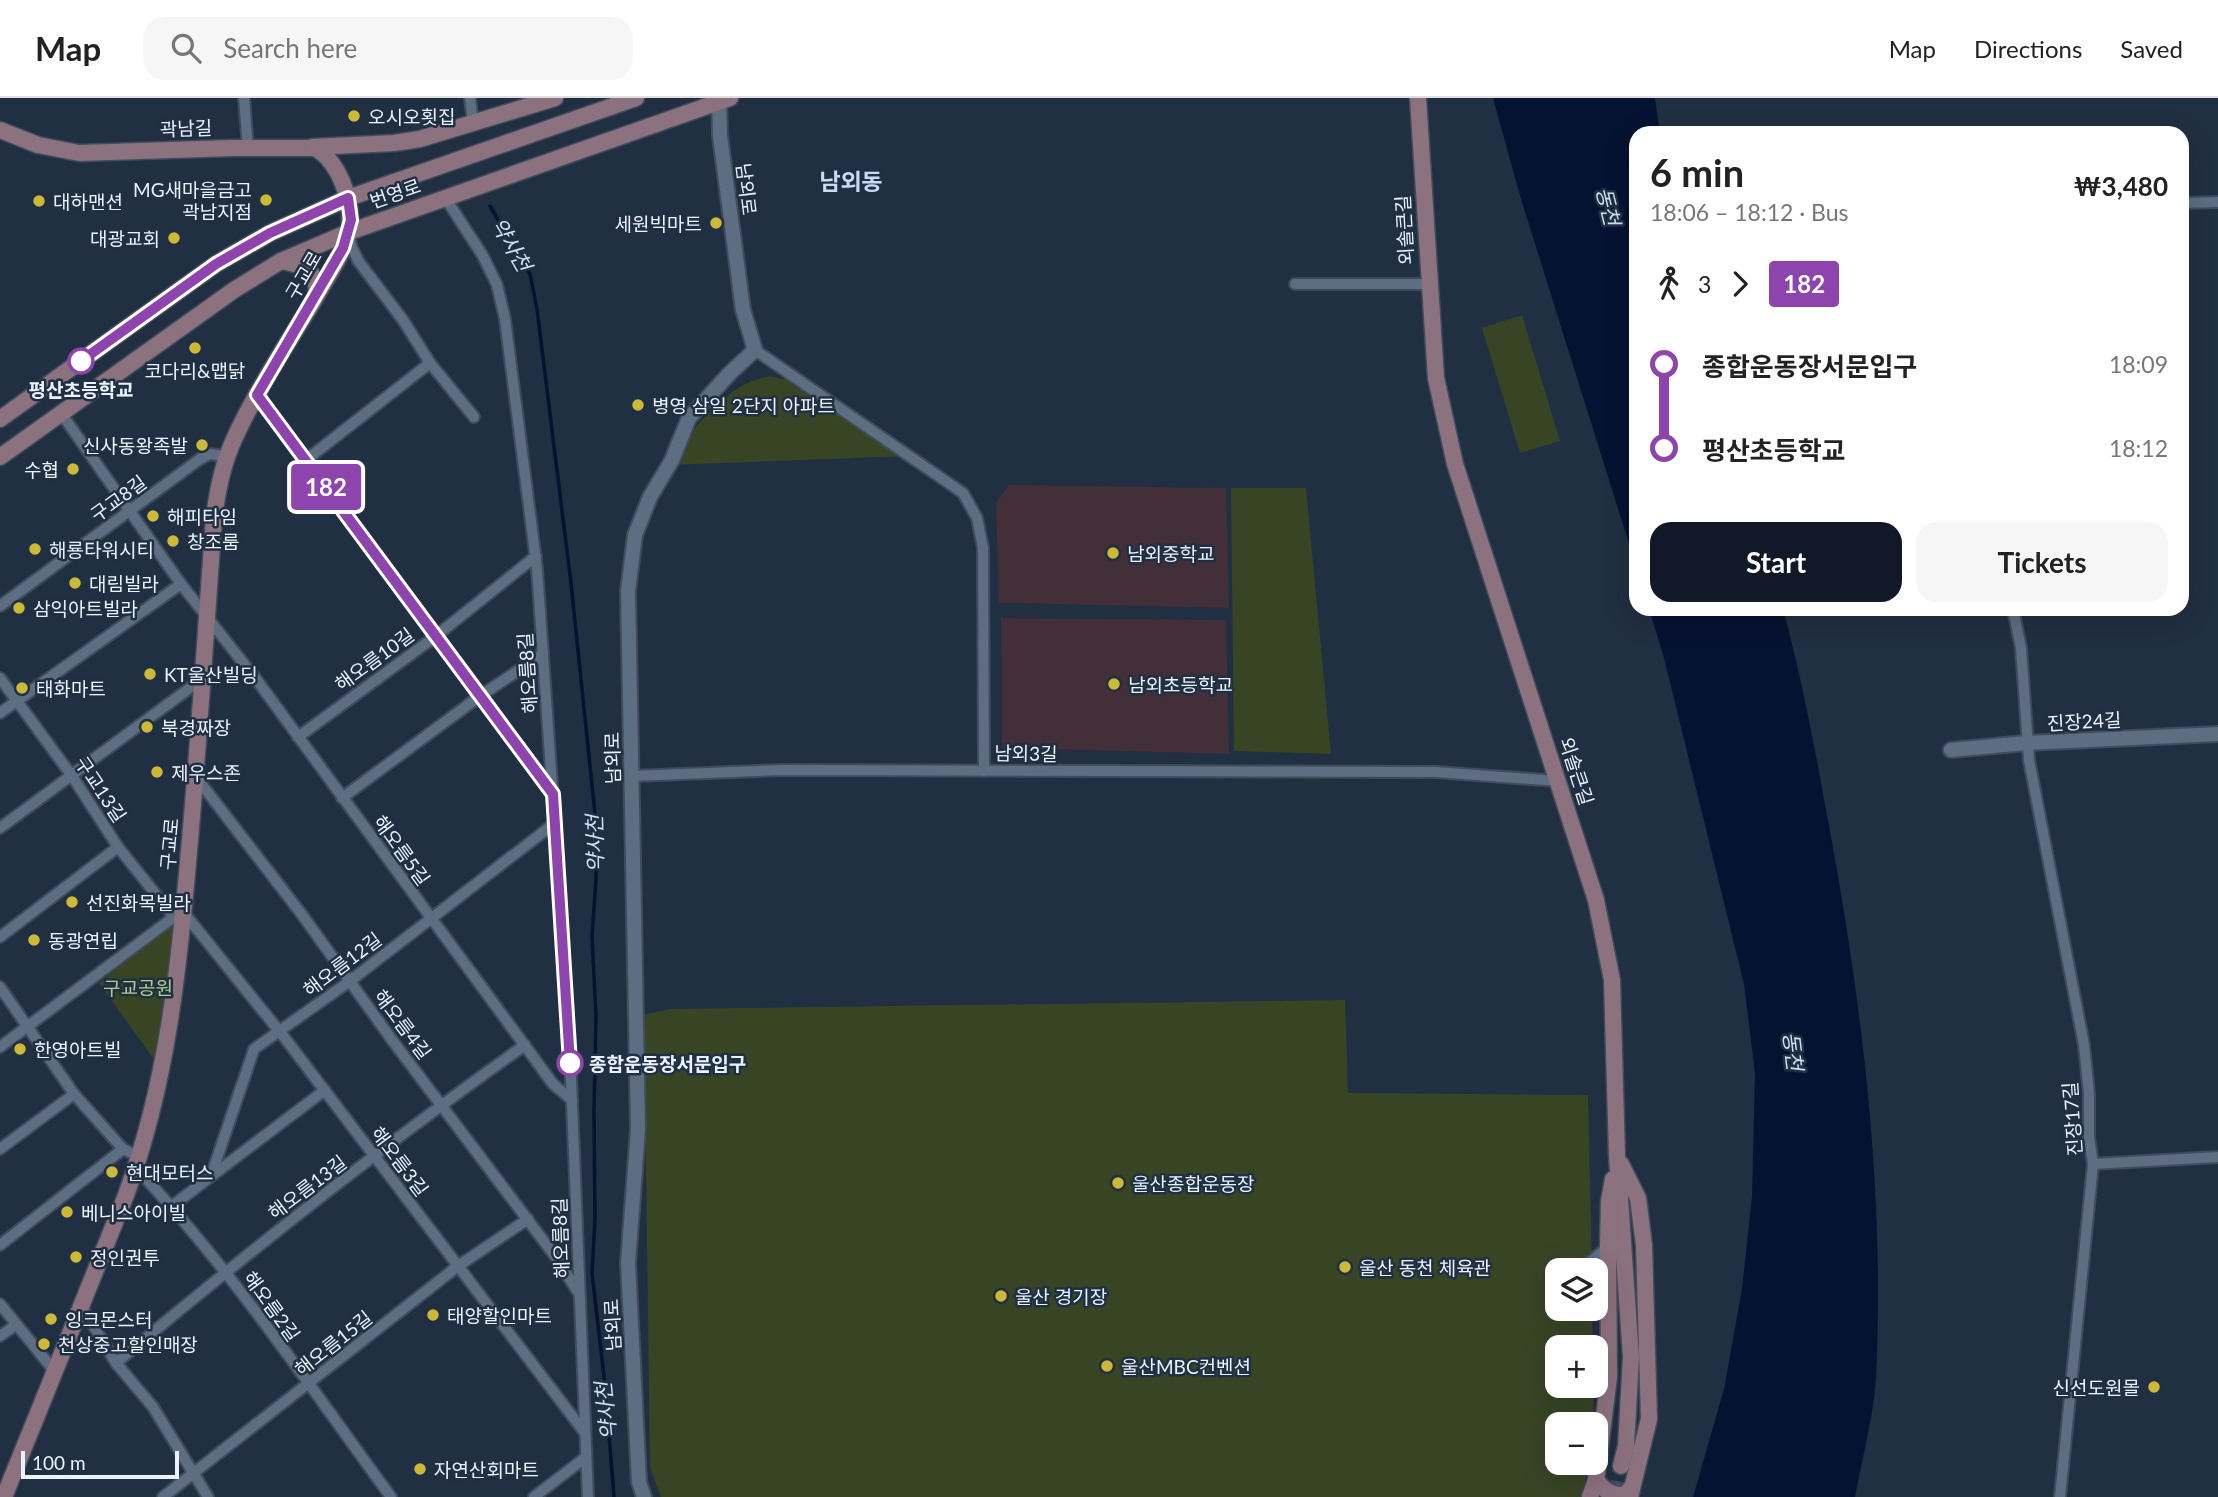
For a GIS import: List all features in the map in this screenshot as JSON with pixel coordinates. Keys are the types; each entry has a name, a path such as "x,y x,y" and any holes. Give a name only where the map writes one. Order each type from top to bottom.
{"main road":[{"name":"곽남길","path":"0,130 38,145 79,153 394,142 420,138 555,98"},
{"name":"번영로","path":"0,419 216,264 270,233 348,198 636,98"},
{"name":"외솔큰길","path":"1418,98 1436,377 1455,464 1596,900 1612,980 1617,1156 1631,1357 1626,1446 1621,1466"},
{"name":"번영로","path":"0,457 234,289 281,261 349,232 723,99"},
{"path":"305,147 315,148 330,158 348,198"},
{"name":"구교로","path":"4,1497 138,1163 158,1090 168,1037 179,915 196,777 206,618 219,479 226,456 257,395 334,265 349,232 351,220 348,198"},
{"path":"281,261 297,264 310,271 316,282 317,293"},
{"path":"1590,1497 1595,1480 1609,1377 1609,1201 1617,1156"},
{"path":"1595,1480 1606,1492 1615,1495 1631,1492 1649,1419 1644,1245 1638,1198 1617,1156"}],"street":[{"path":"244,98 248,148"},
{"path":"470,98 474,123"},
{"name":"남외로","path":"644,1497 639,1482 628,1263 638,1129 628,591 635,535 650,497 672,460 689,418 755,350 744,317 720,136 723,99"},
{"name":"해오름8길","path":"446,199 484,256 500,297 536,556 572,1100 588,1497"},
{"path":"2189,204 2218,202"},
{"path":"349,232 352,248 359,262 403,320 430,363 474,417"},
{"path":"1294,284 1428,284"},
{"name":"남외3길","path":"755,350 963,494 977,518 984,548 984,771 1436,772 1558,781"},
{"path":"306,460 430,363"},
{"path":"257,395 553,794"},
{"name":"해오름5길","path":"61,413 206,618 298,737 553,1084 572,1100"},
{"name":"구교8길","path":"0,606 200,459 210,454 226,456"},
{"name":"해오름10길","path":"298,737 436,636 536,556"},
{"path":"0,713 181,583"},
{"name":"진장17길","path":"2014,616 2021,648 2026,743 2084,1045 2089,1094 2089,1139 2093,1164 2060,1497"},
{"path":"342,797 480,696 543,654"},
{"name":"구교13길","path":"0,678 72,776 118,847 179,915"},
{"path":"0,828 202,679"},
{"name":"진장24길","path":"1951,750 2026,743 2218,734"},
{"path":"632,776 783,770 984,771"},
{"name":"해오름4길","path":"196,777 528,1219 579,1294"},
{"name":"해오름12길","path":"211,1176 254,1049 350,981 555,823"},
{"path":"0,937 118,847"},
{"path":"0,1047 179,915"},
{"name":"해오름3길","path":"179,915 280,1032 585,1433"},
{"path":"0,987 74,1094 123,1150 138,1163"},
{"name":"해오름13길","path":"116,1363 225,1272 442,1104 524,1045"},
{"path":"172,1206 325,1090"},
{"path":"0,1149 74,1094"},
{"path":"0,1244 123,1150"},
{"path":"2093,1164 2218,1157"},
{"name":"해오름2길","path":"138,1163 225,1272 391,1497"},
{"name":"해오름15길","path":"163,1497 458,1266 528,1219"},
{"path":"1595,1258 1608,1247"},
{"path":"0,1304 56,1373"},
{"path":"82,1307 116,1363 153,1407 208,1497"},
{"path":"0,1336 16,1325"},
{"path":"534,1497 586,1457"}],"shaded area":[{"name":"남외중학교","path":"1009,485 1226,488 1229,608 999,603 996,503"},
{"name":"남외초등학교","path":"1001,618 1226,620 1229,754 1002,748"}],"green space":[{"path":"1522,315 1560,441 1520,453 1482,328"},
{"path":"769,376 801,383 909,456 669,465 691,433 718,404 742,386"},
{"path":"1231,488 1306,488 1331,754 1234,751"},
{"name":"구교공원","path":"176,920 163,1025 156,1062 99,983"},
{"name":"울산종합운동장","path":"1345,1000 1348,1093 1588,1095 1592,1258 1545,1258 1545,1321 1592,1321 1593,1335 1545,1335 1545,1398 1594,1398 1593,1412 1545,1412 1545,1475 1587,1475 1582,1497 661,1497 650,1467 644,1015 669,1009"}],"water":[{"name":"동천","path":"1493,98 1655,98 1659,126 1629,126 1629,544 1521,199"},
{"name":"동천","path":"1651,616 1785,616 1797,664 1842,899 1869,1103 1874,1171 1878,1308 1876,1377 1855,1497 1693,1497 1724,1389 1742,1289 1752,1197 1755,1073 1744,984 1664,658"}],"waterway":[{"name":"약사천","path":"490,206 530,274 537,309 571,583 596,824 592,936 596,1016 595,1219 592,1273 614,1497"}],"tunnel":[{"path":"1616,1497 1621,1466"}],"bus line":[{"name":"182","path":"81,361 184,286 242,248 348,198 351,220 343,248 257,395 553,794 570,1063"}],"place":[{"name":"오시오횟집","path":"354,116"},
{"name":"MG새마을금고 곽남지점","path":"266,200"},
{"name":"대하맨션","path":"39,201"},
{"name":"세원빅마트","path":"716,223"},
{"name":"대광교회","path":"174,238"},
{"name":"코다리&맵닭","path":"195,348"},
{"name":"평산초등학교","path":"81,361"},
{"name":"병영 삼일 2단지 아파트","path":"638,405"},
{"name":"신사동왕족발","path":"202,445"},
{"name":"수협","path":"73,469"},
{"name":"해피타임","path":"153,516"},
{"name":"창조룸","path":"173,541"},
{"name":"해룡타워시티","path":"35,549"},
{"name":"남외중학교","path":"1113,553"},
{"name":"대림빌라","path":"75,583"},
{"name":"삼익아트빌라","path":"19,608"},
{"name":"KT울산빌딩","path":"150,674"},
{"name":"남외초등학교","path":"1114,684"},
{"name":"태화마트","path":"22,688"},
{"name":"북경짜장","path":"147,727"},
{"name":"제우스존","path":"157,772"},
{"name":"선진화목빌라","path":"72,902"},
{"name":"동광연립","path":"34,940"},
{"name":"한영아트빌","path":"20,1049"},
{"name":"종합운동장서문입구","path":"570,1063"},
{"name":"현대모터스","path":"112,1172"},
{"name":"울산종합운동장","path":"1118,1183"},
{"name":"베니스아이빌","path":"67,1212"},
{"name":"정인권투","path":"76,1257"},
{"name":"울산 동천 체육관","path":"1345,1267"},
{"name":"울산 경기장","path":"1001,1296"},
{"name":"태양할인마트","path":"433,1315"},
{"name":"잉크몬스터","path":"51,1319"},
{"name":"천상중고할인매장","path":"44,1344"},
{"name":"울산MBC컨벤션","path":"1107,1366"},
{"name":"신선도원몰","path":"2154,1387"},
{"name":"자연산회마트","path":"420,1469"}],"district":[{"name":"남외동","path":"851,181"}]}
